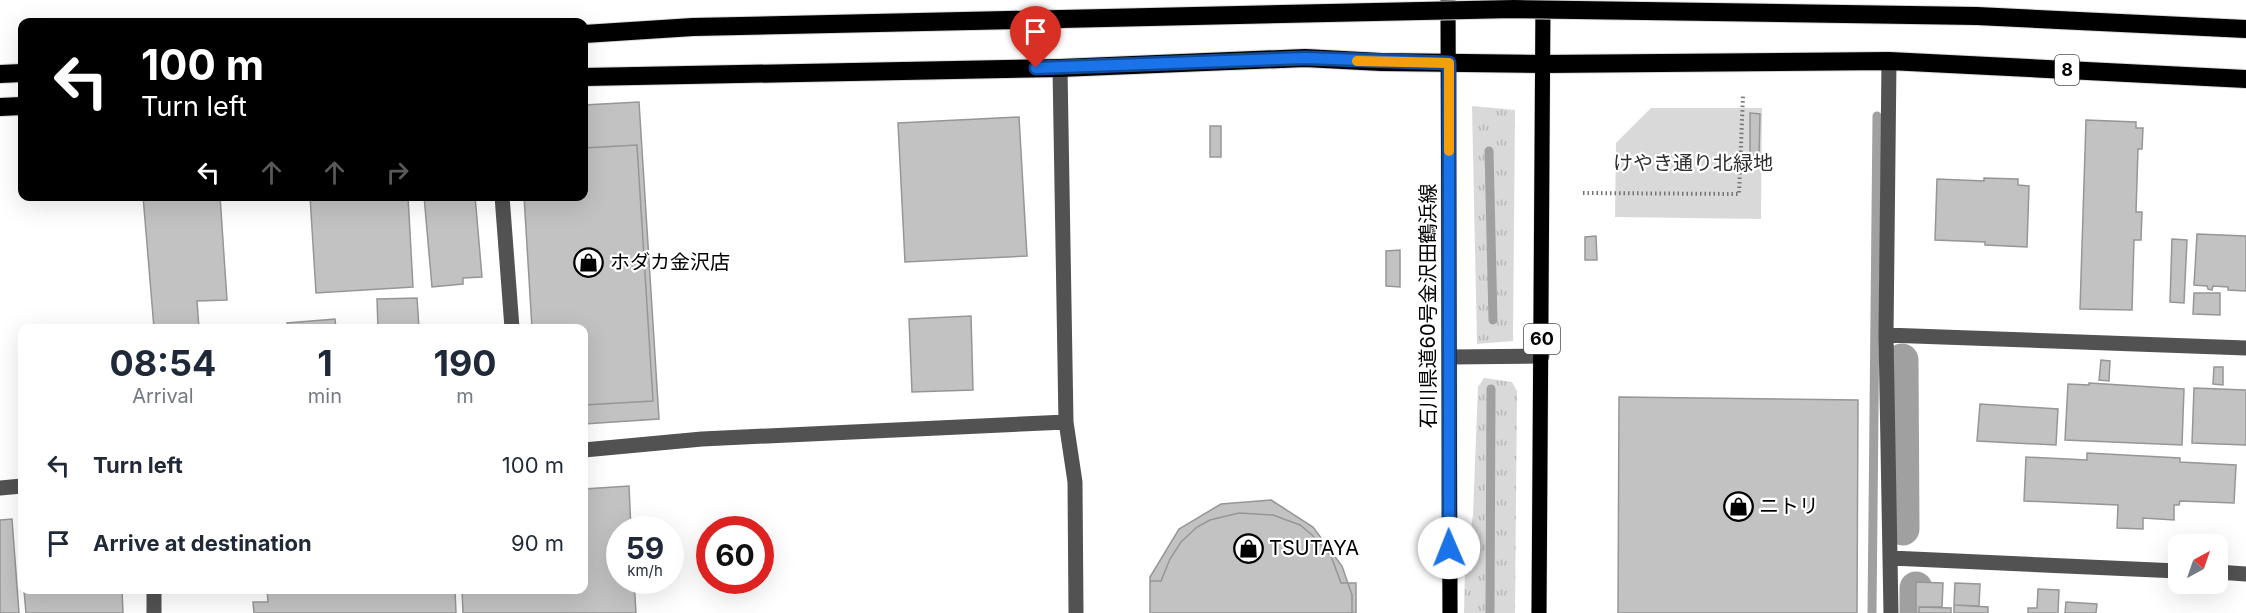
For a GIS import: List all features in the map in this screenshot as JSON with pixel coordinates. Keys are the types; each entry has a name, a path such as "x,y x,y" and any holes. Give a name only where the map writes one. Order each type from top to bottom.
{"highway":[{"path":"588,34 693,27 1514,9 1977,16 2246,29"},
{"path":"588,77 1060,68 1305,58 1543,64"},
{"name":"8","path":"1543,64 1889,61 2246,79"},
{"path":"0,74 18,73"},
{"path":"0,107 18,106"}],"main road":[{"name":"石川県道60号金沢田鶴浜線","path":"1448,0 1450,613"},
{"name":"60","path":"1539,613 1543,0"}],"street":[{"path":"1889,61 1886,335 1891,613"},
{"path":"1060,68 1066,422 1075,482 1076,613"},
{"path":"502,201 512,324"},
{"path":"1886,335 2246,348"},
{"path":"1450,357 1542,356"},
{"path":"588,450 714,438 1066,422"},
{"path":"0,488 18,486"},
{"path":"1891,558 2168,571"},
{"path":"2228,573 2246,574"},
{"path":"154,594 154,613"}],"path":[{"path":"1583,193 1739,195 1743,96"}],"green space":[{"path":"1472,106 1515,110 1513,341 1477,344"},
{"name":"けやき通り北緑地","path":"1651,108 1762,108 1761,219 1615,217 1616,143"},
{"path":"1484,378 1512,382 1517,391 1515,613 1464,613 1465,566 1473,515 1478,387"}],"building":[{"name":"ホダカ金沢店","path":"639,102 659,419 588,424 588,324 532,324 524,201 588,201 588,105"},
{"path":"1750,113 1760,114 1759,157 1750,157"},
{"path":"1019,117 1027,256 905,262 898,123"},
{"path":"2086,120 2136,122 2136,128 2143,128 2142,149 2138,149 2136,212 2142,212 2141,240 2134,240 2132,310 2080,309"},
{"path":"1210,126 1221,126 1221,157 1210,157"},
{"name":"ホダカ金沢店","path":"637,145 653,401 588,405 588,324 532,324 524,201 588,201 588,148"},
{"path":"1984,178 2018,179 2018,185 2029,186 2027,247 1935,240 1937,179 1984,181"},
{"path":"143,201 220,201 227,300 197,301 199,324 154,324"},
{"path":"310,201 408,201 413,287 316,293"},
{"path":"424,201 475,201 482,277 463,278 463,284 432,287"},
{"path":"2197,234 2246,236 2246,291 2213,286 2212,290 2207,286 2194,285"},
{"path":"1596,236 1597,260 1585,260 1585,237"},
{"path":"2172,239 2187,240 2184,303 2170,302"},
{"path":"1400,250 1400,287 1386,286 1386,251"},
{"path":"2194,293 2220,293 2220,315 2193,314"},
{"path":"417,298 419,324 378,324 377,299"},
{"path":"971,316 973,390 912,392 909,319"},
{"path":"335,319 336,324 287,324"},
{"path":"2101,360 2110,361 2109,381 2099,380"},
{"path":"2214,367 2223,367 2223,385 2213,384"},
{"path":"2089,383 2184,389 2182,445 2065,440 2068,384 2089,385"},
{"path":"2194,388 2246,390 2246,445 2192,443"},
{"name":"ニトリ","path":"1619,397 1858,400 1857,613 1618,613"},
{"path":"1980,404 2058,409 2056,445 1977,441"},
{"path":"2087,453 2180,458 2180,462 2236,465 2234,503 2180,501 2179,505 2174,505 2174,520 2143,518 2143,529 2117,528 2118,505 2024,501 2026,457 2087,460"},
{"path":"629,486 630,516 606,516 606,594 635,594 636,613 463,613 462,594 588,594 588,489"},
{"name":"TSUTAYA","path":"1271,500 1313,527 1342,566 1352,595 1352,613 1150,613 1150,577 1179,529 1221,504"},
{"name":"TSUTAYA","path":"1239,513 1273,515 1300,525 1312,535 1331,556 1341,583 1356,583 1356,613 1150,613 1150,581 1161,581 1170,559 1181,542 1197,527 1210,520"},
{"path":"12,519 19,613 0,613 0,520"},
{"path":"1916,582 1943,583 1942,607 1919,607 1919,613 1916,613"},
{"path":"1955,583 1980,584 1979,606 1954,605"},
{"path":"2038,589 2059,590 2058,613 2028,613 2028,608 2037,608"},
{"path":"24,594 122,594 123,613 26,613"},
{"path":"267,594 455,594 456,613 254,613 253,602 268,602"},
{"path":"2066,602 2097,604 2096,613 2065,613"},
{"path":"1954,605 1988,607 1988,613 1954,613"},
{"path":"1919,607 1951,608 1951,613 1919,613"}],"waterway":[{"path":"1872,613 1877,116"},
{"path":"1489,151 1493,320"},
{"path":"1902,360 1903,529"},
{"path":"1490,613 1491,389"},
{"path":"1916,588 1916,613"}],"slow traffic":[{"path":"1357,61 1449,63 1449,151"}],"place":[{"name":"ホダカ金沢店","path":"589,262"},
{"name":"ニトリ","path":"1738,506"},
{"name":"TSUTAYA","path":"1248,548"}],"route":[{"path":"1036,68 1305,58 1449,63 1449,548"}]}
